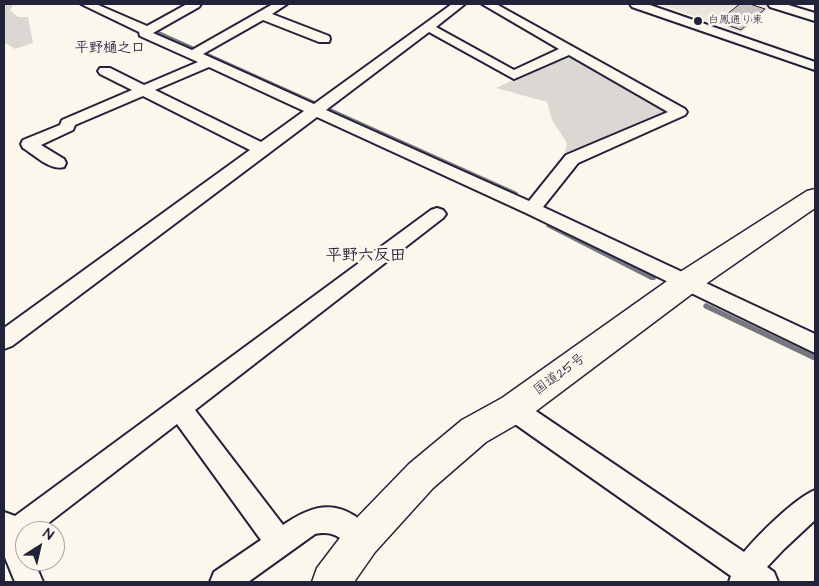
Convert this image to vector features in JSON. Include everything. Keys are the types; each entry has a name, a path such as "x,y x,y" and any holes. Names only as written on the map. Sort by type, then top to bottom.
{"highway":[{"name":"国道25号","path":"331,582 362,539 421,476 474,431 513,409 687,282 815,197"}],"street":[{"path":"87,4 152,28 208,54 815,344"},
{"path":"195,4 144,33 192,55 208,54"},
{"path":"58,163 30,144 68,127 67,123 141,90 208,54 262,15 281,4"},
{"path":"4,340 459,4"},
{"path":"488,4 680,112 572,159 532,209"},
{"path":"636,4 815,66"},
{"path":"774,4 815,17"},
{"path":"262,15 324,39"},
{"path":"428,27 514,75 569,50"},
{"path":"105,71 262,149"},
{"path":"29,582 7,529 180,410 438,214"},
{"path":"513,409 751,578 758,557 815,503"},
{"path":"180,410 280,543"},
{"path":"224,582 320,518 333,519 343,523 362,539"}],"shaded area":[{"path":"4,4 14,4 10,10 18,17 28,17 33,43 15,49 4,42"},
{"path":"659,4 764,4 771,6 741,33"},
{"path":"563,56 573,57 664,109 664,114 565,153 567,143 552,120 547,102 496,88"}],"building":[{"path":"740,4 750,4 765,9 741,30 718,22"}],"waterway":[{"path":"149,28 515,193"},
{"path":"549,226 653,278"},
{"path":"706,306 815,358"}],"place":[{"name":"白鳳通り東","path":"698,21"}],"district":[{"name":"平野樋之口","path":"110,49"},
{"name":"平野六反田","path":"366,257"}]}
